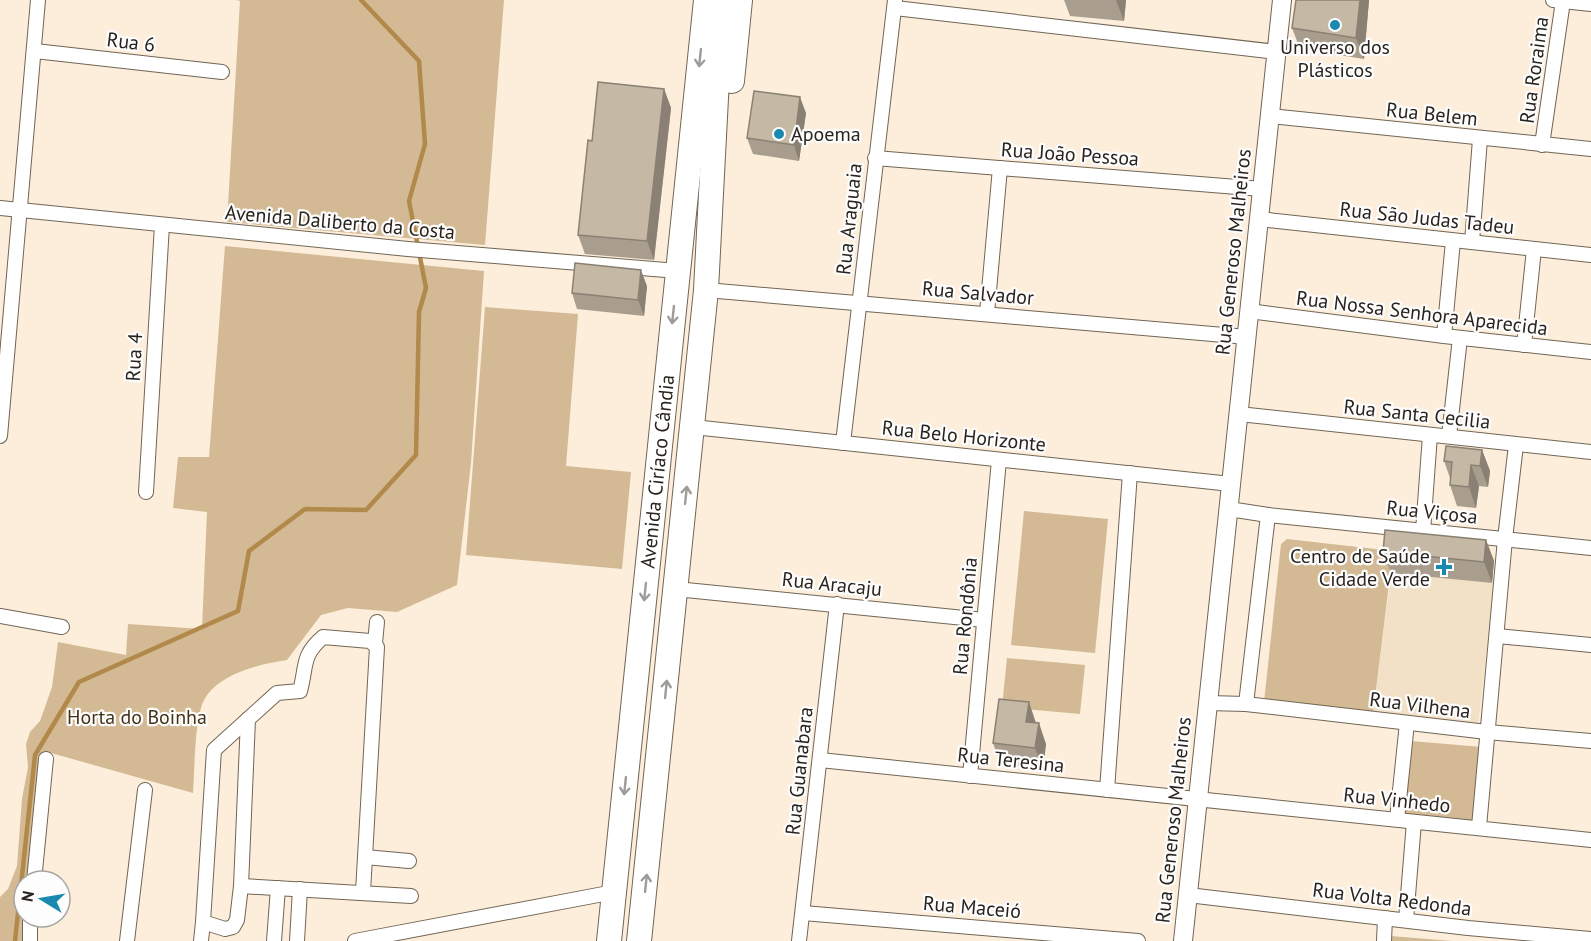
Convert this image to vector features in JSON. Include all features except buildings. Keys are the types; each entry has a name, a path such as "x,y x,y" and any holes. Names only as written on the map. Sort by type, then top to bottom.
{"highway":[{"name":"Avenida Ciríaco Cândia","path":"609,941 706,0"},
{"path":"708,259 721,0"},
{"path":"708,259 725,161 740,0"},
{"name":"Avenida Ciríaco Cândia","path":"639,941 693,428 708,259"}],"street":[{"path":"0,436 38,0"},
{"name":"Rua Generoso Malheiros","path":"1183,941 1282,0"},
{"path":"1558,1 1591,4"},
{"name":"Rua Roraima","path":"1542,145 1558,1"},
{"path":"895,4 1277,52"},
{"name":"Rua Araguaia","path":"843,443 895,4"},
{"name":"Rua 6","path":"35,51 222,72"},
{"name":"Rua Belem","path":"1270,116 1591,149"},
{"path":"1472,242 1480,139"},
{"name":"Rua João Pessoa","path":"875,158 1262,189"},
{"path":"987,313 1000,168"},
{"name":"Avenida Daliberto da Costa","path":"0,208 408,249 678,271"},
{"name":"Rua São Judas Tadeu","path":"1259,219 1591,255"},
{"name":"Rua 4","path":"146,492 162,225"},
{"path":"1444,336 1453,241"},
{"path":"1524,345 1534,249"},
{"name":"Rua Salvador","path":"706,290 1247,337"},
{"name":"Rua Nossa Senhora Aparecida","path":"1249,311 1591,352"},
{"path":"1449,436 1460,338"},
{"name":"Rua Santa Cecilia","path":"1239,414 1449,436 1516,446 1591,452"},
{"name":"Rua Belo Horizonte","path":"693,428 1231,484"},
{"path":"1423,531 1430,435"},
{"path":"1479,827 1504,539 1516,446"},
{"name":"Rua Rondônia","path":"970,776 999,460"},
{"path":"1107,790 1130,473"},
{"path":"1229,509 1268,515 1246,704"},
{"name":"Rua Viçosa","path":"1268,515 1591,548"},
{"name":"Rua Aracaju","path":"676,589 984,620"},
{"name":"Rua Guanabara","path":"799,941 837,604"},
{"path":"0,616 62,627"},
{"path":"363,892 377,622"},
{"path":"1497,636 1591,645"},
{"path":"201,941 214,750 277,693 300,691 303,663 315,644 323,637 375,643"},
{"name":"Rua Generoso Malheiros","path":"1208,703 1246,704"},
{"name":"Rua Vilhena","path":"1246,704 1487,732 1591,741"},
{"path":"203,922 225,929 233,927 239,908 248,719"},
{"path":"1397,819 1407,723"},
{"path":"35,869 46,759"},
{"name":"Rua Teresina","path":"820,760 1198,799"},
{"path":"127,941 145,790"},
{"name":"Rua Vinhedo","path":"1198,799 1591,840"},
{"path":"1406,920 1414,822"},
{"path":"365,857 410,861"},
{"path":"241,886 411,896"},
{"path":"274,941 278,888"},
{"path":"297,941 300,889"},
{"path":"355,941 614,892"},
{"name":"Rua Volta Redonda","path":"1188,895 1406,920 1467,934 1591,939"},
{"name":"Rua Maceió","path":"803,913 1138,941"},
{"path":"1383,941 1385,918"}],"shaded area":[{"path":"1391,573 1495,583 1478,724 1373,714"}],"green space":[{"path":"236,0 504,0 485,245 227,222 240,1"},
{"name":"Horta do Boinha","path":"225,246 484,271 471,463 457,585 397,612 348,608 321,615 287,660 250,668 225,679 214,687 206,697 199,718 193,793 44,751 37,782 29,869 16,869 22,799 28,767 26,744 30,732 40,721 52,687 58,642 126,655 128,624 202,629 207,512 173,508 178,457 209,457"},
{"path":"485,307 578,314 566,466 631,472 622,569 466,555"},
{"path":"1024,511 1108,519 1095,653 1011,645"},
{"path":"1287,539 1393,551 1373,714 1264,702 1281,544"},
{"path":"1007,658 1085,665 1080,714 1002,707"},
{"path":"1411,741 1482,747 1474,825 1404,815"},
{"path":"12,879 12,929 23,929 23,941 0,941 0,897 8,889"},
{"path":"1391,936 1452,941 1391,941"}],"waterway":[{"path":"15,941 35,755 79,682 238,611 249,551 305,509 366,510 416,455 419,312 426,288 409,201 425,144 419,61 361,0"}],"place":[{"name":"Universo dos Plásticos","path":"1335,25"},
{"name":"Apoema","path":"779,134"},
{"name":"Centro de Saúde Cidade Verde","path":"1444,567"}]}
